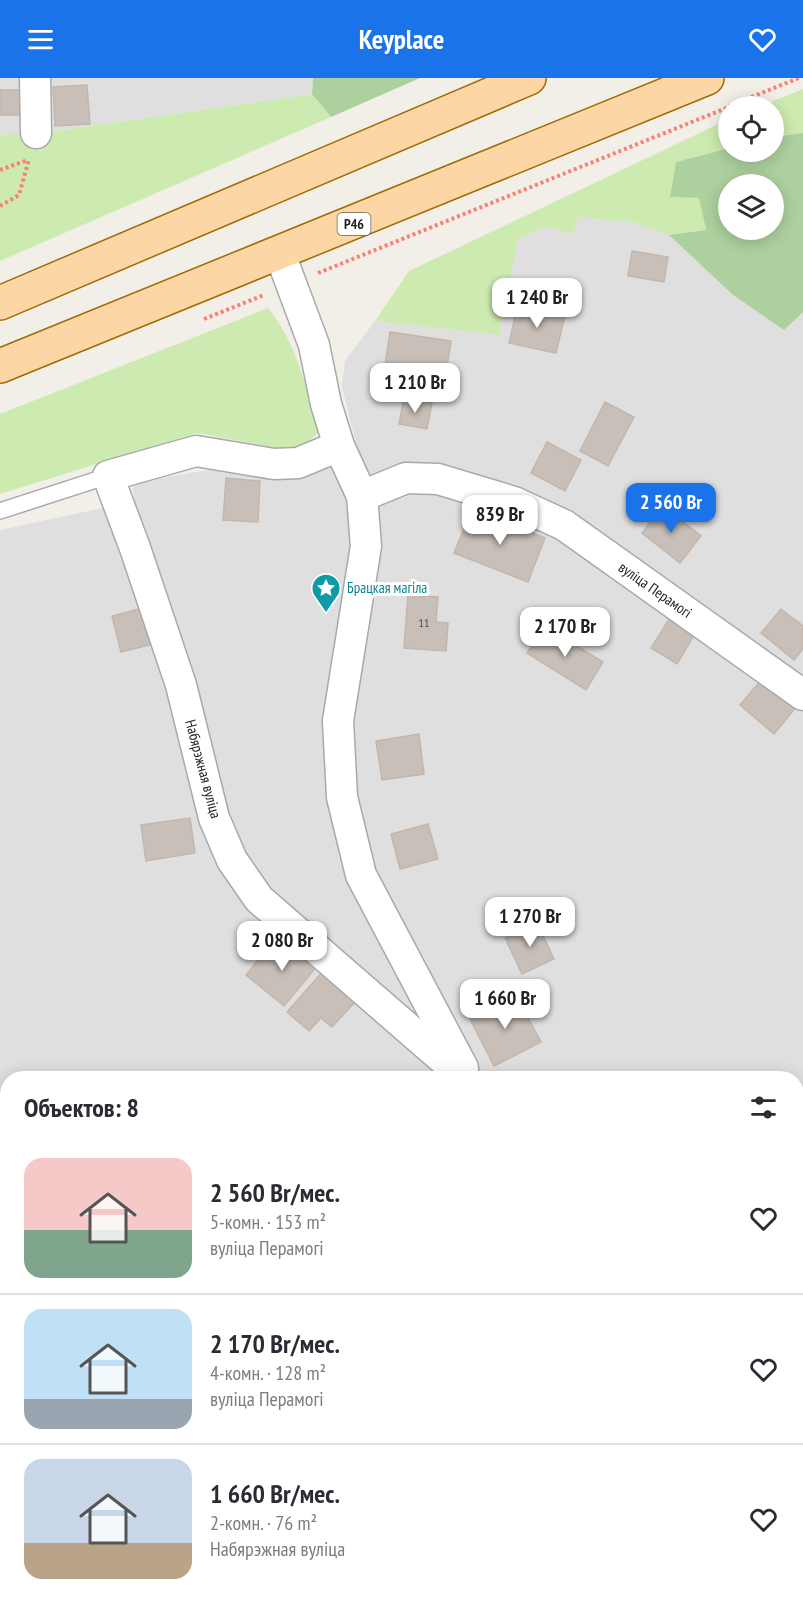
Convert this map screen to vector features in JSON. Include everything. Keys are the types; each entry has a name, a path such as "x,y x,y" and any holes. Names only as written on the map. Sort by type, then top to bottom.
{"main road":[{"path":"0,303 529,78"},
{"name":"Р46","path":"0,366 280,254 707,78"}],"street":[{"path":"32,147 35,78"},
{"path":"280,254 314,345 326,404 339,446 362,496 366,546 338,721 342,797 361,875 463,1071"},
{"path":"108,476 196,451 274,465 298,463 339,446"},
{"name":"Набярэжная вуліца","path":"108,476 181,685 214,818 232,860 259,899 459,1071"},
{"name":"вуліца Перамогі","path":"362,496 406,478 438,479 514,502 564,525 803,695"}],"lane":[{"path":"0,511 108,476"}],"path":[{"path":"754,96 799,78"},
{"path":"195,323 718,110"},
{"path":"0,170 32,147"},
{"path":"0,206 19,195 32,147"}],"shaded area":[{"path":"0,78 313,78 312,94 55,131 0,135"},
{"path":"578,217 632,222 669,235 733,295 784,329 803,312 803,1071 0,1071 0,530 135,501 132,483 209,470 278,478 358,452 342,387 345,361 375,321 499,335 518,239 546,227 574,234"}],"green space":[{"path":"313,78 420,78 331,117 312,94"},
{"path":"803,89 803,133 784,136 784,97"},
{"path":"312,94 331,117 0,261 0,135 55,131"},
{"path":"718,124 718,151 676,162 670,197 699,198 706,230 669,235 632,222 578,217 574,234 546,227 518,239 499,335 375,321 409,271"},
{"path":"803,133 803,312 784,330 733,295 669,235 706,230 699,198 670,197 676,162 718,151 718,162 784,162 784,136"},
{"path":"268,308 294,351 310,400 318,433 306,444 288,450 197,433 0,494 0,414"}],"building":[{"path":"87,85 90,124 55,126 53,87"},
{"path":"0,90 22,90 22,115 0,115"},
{"path":"632,251 668,257 664,282 628,276"},
{"path":"518,304 565,315 556,353 509,343"},
{"path":"390,332 451,341 444,387 383,378"},
{"path":"404,398 432,403 427,429 399,424"},
{"path":"605,402 634,417 608,466 580,451"},
{"path":"547,442 581,460 565,491 531,473"},
{"path":"226,478 260,481 258,522 223,520"},
{"path":"663,506 701,536 680,563 642,533"},
{"path":"472,509 545,538 528,582 454,553"},
{"path":"408,595 438,597 436,622 448,623 446,651 404,648"},
{"path":"147,607 157,643 121,652 112,616"},
{"path":"781,609 803,626 803,649 794,660 761,633"},
{"path":"671,616 696,632 677,664 651,648"},
{"path":"544,626 603,662 586,690 527,653"},
{"path":"763,678 797,706 774,734 740,705"},
{"path":"419,734 424,774 382,780 376,741"},
{"path":"190,818 195,853 146,861 141,825"},
{"path":"428,824 438,859 400,869 391,834"},
{"path":"537,923 554,959 522,974 505,938"},
{"path":"272,943 287,956 295,946 318,965 284,1006 246,975"},
{"path":"324,970 357,1000 332,1027 321,1018 309,1031 287,1012"},
{"path":"514,991 541,1042 494,1066 470,1019 498,1005 497,1000"}],"place":[{"name":"Брацкая магіла","path":"326,614"}]}
